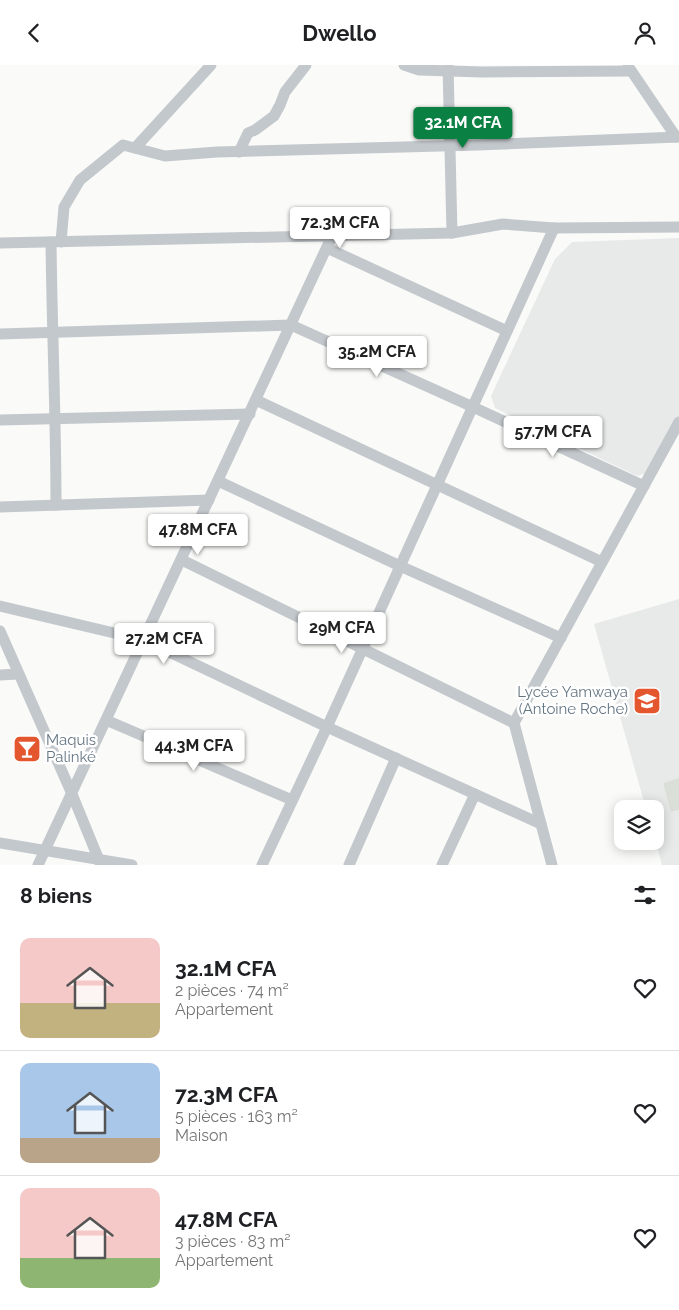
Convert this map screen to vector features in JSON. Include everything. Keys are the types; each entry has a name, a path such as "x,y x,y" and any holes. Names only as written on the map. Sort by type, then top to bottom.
{"street":[{"path":"135,148 211,65"},
{"path":"239,151 248,133 274,116 285,91 306,65"},
{"path":"404,65 419,69 448,68 482,73 503,69 629,68 677,137"},
{"path":"448,68 452,233"},
{"path":"56,505 56,419 52,333 56,242 64,207 80,180 123,145 165,156 239,151 677,137"},
{"path":"0,243 452,233 503,224 554,228 679,227"},
{"path":"262,865 438,485 554,228"},
{"path":"38,865 332,236"},
{"path":"327,248 507,331"},
{"path":"0,334 291,325 644,486"},
{"path":"256,400 602,562"},
{"path":"0,420 250,414"},
{"path":"552,865 514,723 679,422"},
{"path":"218,481 400,566 561,638"},
{"path":"0,507 209,500"},
{"path":"182,560 514,723"},
{"path":"0,606 144,641 541,825"},
{"path":"0,631 100,862"},
{"path":"0,675 18,674"},
{"path":"106,720 292,800"},
{"path":"349,865 396,758"},
{"path":"442,865 475,794"},
{"path":"0,843 100,862 132,865"}],"shaded area":[{"path":"679,238 679,417 648,473 637,476 495,408 491,396 555,259 572,242"},
{"name":"Lycée Yamwaya (Antoine Roche)","path":"679,599 679,778 663,783 672,812 679,810 679,865 662,865 658,850 664,850 664,800 643,800 594,624"},
{"path":"679,778 679,810 671,812 663,783"}],"place":[{"name":"Lycée Yamwaya (Antoine Roche)","path":"647,701"},
{"name":"Maquis Palinké","path":"27,749"}]}
